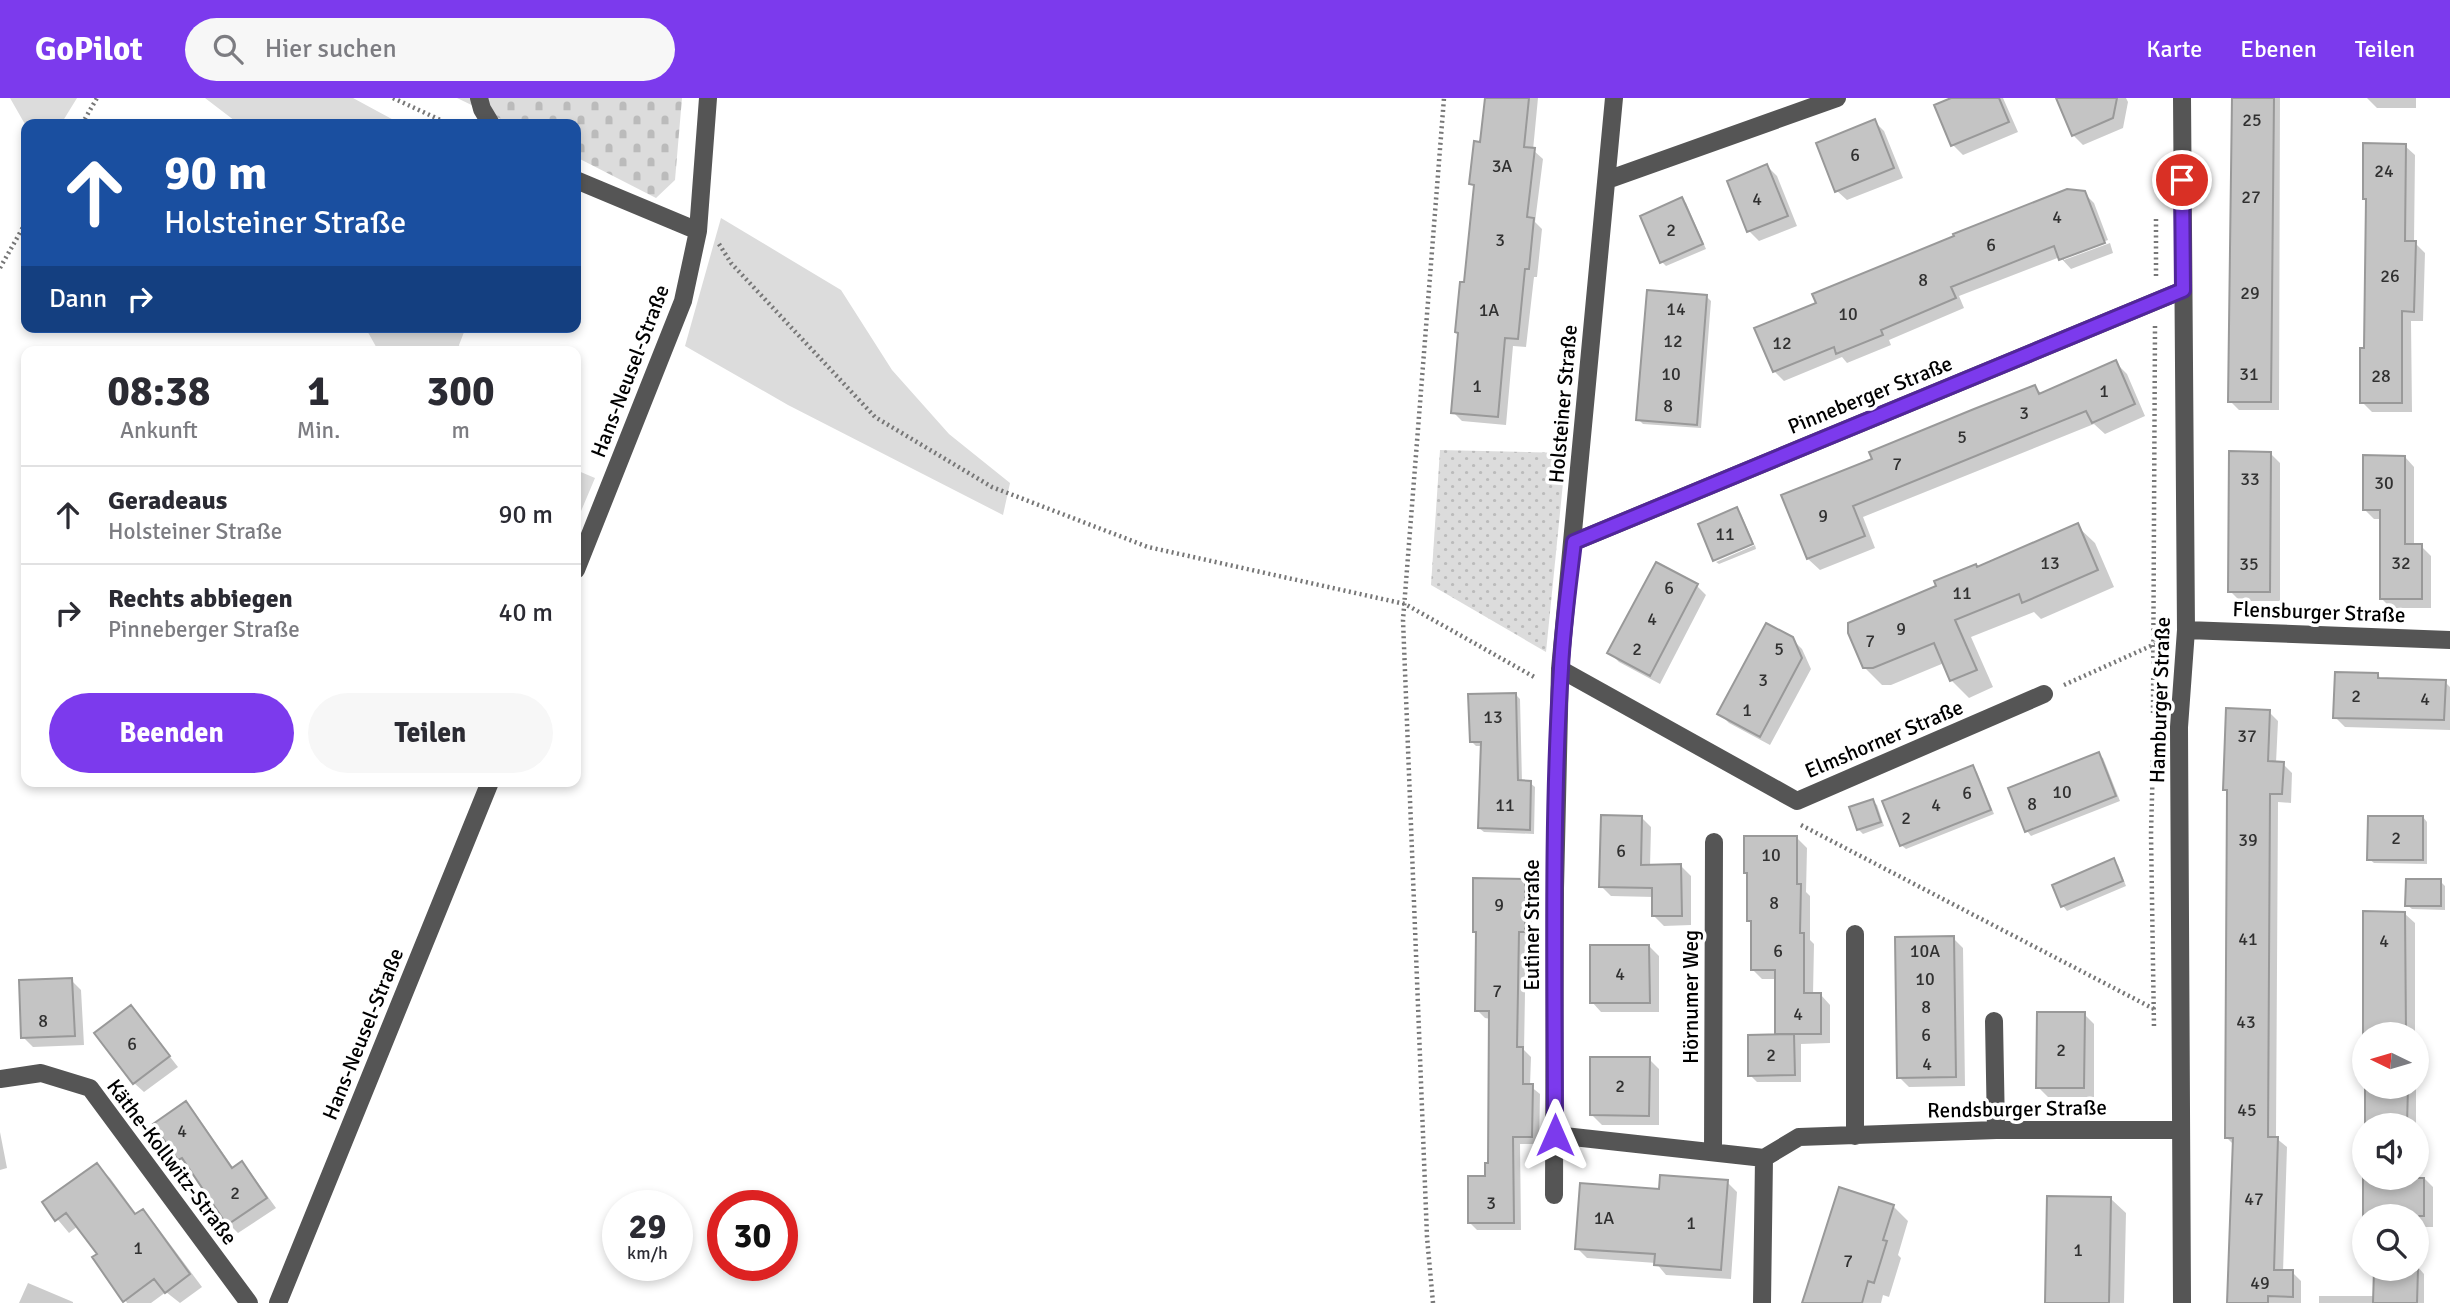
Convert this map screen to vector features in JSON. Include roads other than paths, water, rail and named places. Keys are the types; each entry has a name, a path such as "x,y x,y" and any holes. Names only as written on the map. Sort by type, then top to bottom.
{"street":[{"path":"479,98 488,119"},
{"name":"Hans-Neusel-Straße","path":"581,557 683,301 698,231 708,98"},
{"name":"Holsteiner Straße","path":"1559,715 1560,670 1614,98"},
{"path":"1607,180 1838,98"},
{"name":"Hamburger Straße","path":"2182,98 2186,630 2179,727 2182,1303"},
{"path":"581,182 698,231"},
{"name":"Pinneberger Straße","path":"1574,542 2183,290"},
{"name":"Flensburger Straße","path":"2186,630 2450,640"},
{"name":"Elmshorner Straße","path":"1560,670 1797,801 2045,694"},
{"name":"Eutiner Straße","path":"1555,1195 1555,888 1559,715"},
{"name":"Hans-Neusel-Straße","path":"278,1303 488,787"},
{"name":"Hörnumer Weg","path":"1713,1152 1714,842"},
{"path":"1855,934 1855,1136"},
{"path":"1994,1021 1996,1130"},
{"name":"Käthe-Kollwitz-Straße","path":"0,1079 41,1073 90,1088 249,1303"},
{"name":"Rendsburger Straße","path":"1764,1158 1799,1137 1996,1130 2180,1130"},
{"path":"1555,1135 1764,1158 1762,1303"}]}
